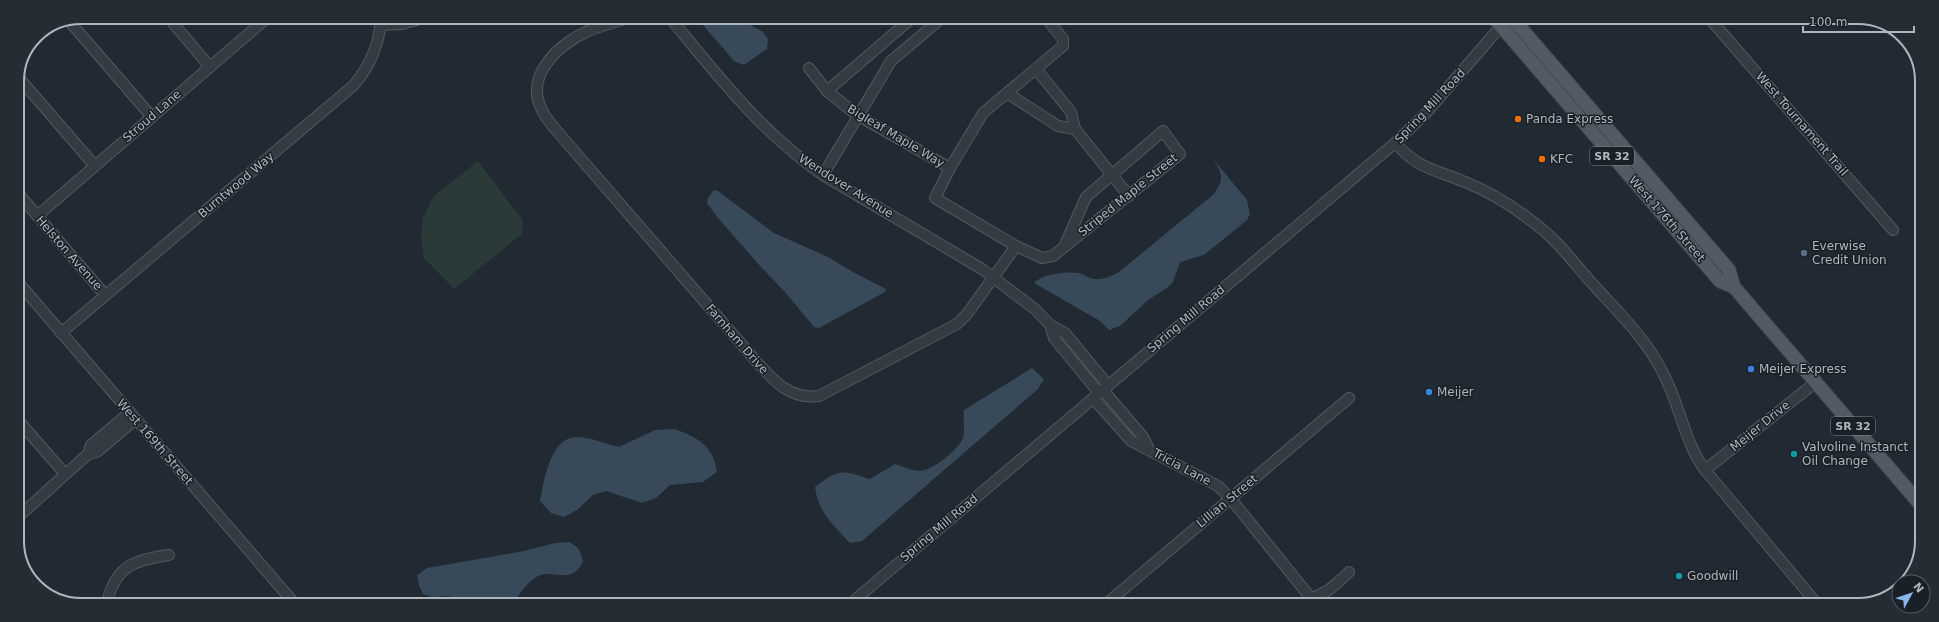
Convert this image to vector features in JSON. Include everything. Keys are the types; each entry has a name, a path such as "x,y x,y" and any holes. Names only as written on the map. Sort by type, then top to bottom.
{"main road":[{"name":"West 176th Street","path":"1504,24 1720,281 1734,286"},
{"name":"West 176th Street","path":"1517,24 1729,270 1734,286 1816,382"},
{"name":"SR 32","path":"1816,382 1915,498"}],"street":[{"path":"174,24 210,67"},
{"name":"Stroud Lane","path":"37,216 260,24"},
{"name":"Burntwood Way","path":"62,332 354,85 368,66 373,56 379,24"},
{"name":"Farnham Drive","path":"609,24 588,31 572,39 557,50 542,71 537,90 541,110 556,130 756,362 775,382 790,392 810,397 828,392 957,324 967,314 994,277"},
{"name":"Wendover Avenue","path":"675,24 741,104 778,140 823,175 994,277 1036,309 1050,325 1054,338 1101,391"},
{"path":"828,91 905,24"},
{"path":"823,175 857,115 891,61 935,24"},
{"path":"994,277 1016,246 935,198 950,168 983,113 1063,46 1063,38 1051,24"},
{"name":"Spring Mill Road","path":"857,598 1395,143 1426,113 1499,24"},
{"name":"West Tournament Trail","path":"1714,24 1893,230"},
{"path":"72,25 152,117"},
{"name":"Bigleaf Maple Way","path":"809,68 828,91 857,115 950,168"},
{"path":"1036,69 1071,112 1075,129 1129,196"},
{"path":"24,85 95,166"},
{"path":"1007,94 1058,126 1075,129"},
{"name":"Striped Maple Street","path":"1016,246 1042,258 1053,256 1180,154 1163,131 1086,197 1064,247"},
{"path":"1395,143 1416,163 1467,182 1513,208 1538,226 1553,240 1634,330 1649,350 1663,372 1672,391 1690,446 1705,470 1812,598"},
{"name":"Helston Avenue","path":"24,200 106,295"},
{"name":"West 169th Street","path":"24,289 290,598"},
{"name":"Meijer Drive","path":"1705,470 1816,382"},
{"name":"Tricia Lane","path":"1101,391 1143,437 1148,449 1218,486 1231,499 1310,597"},
{"name":"Lillian Street","path":"1113,598 1349,398"},
{"path":"24,512 88,454 91,445 133,416"},
{"path":"24,427 65,474"},
{"path":"109,598 114,580 122,571 144,558 169,555"},
{"path":"1310,597 1328,590 1349,572"}],"shaded area":[{"path":"478,161 523,221 522,234 454,289 424,258 421,236 423,218 434,196"}],"water":[{"path":"702,24 748,24 763,32 768,39 767,49 744,65 734,61"},
{"path":"1213,159 1247,200 1250,214 1247,220 1204,255 1180,262 1173,282 1167,288 1148,300 1120,326 1109,330 1100,321 1034,283 1042,277 1048,275 1067,272 1082,274 1093,279 1102,279 1119,272 1214,194 1220,184 1221,176"},
{"path":"714,190 718,191 774,233 828,257 886,289 885,292 819,328 814,327 784,291 718,218 707,203 708,198"},
{"path":"1032,368 1044,379 1038,389 862,541 850,543 838,531 819,504 815,487 830,476 841,472 870,479 895,464 918,471 930,468 947,457 957,448 963,438 964,410"},
{"path":"675,429 697,439 708,449 712,455 717,472 703,482 670,485 656,498 642,503 606,491 593,495 577,510 564,517 551,513 540,501 546,472 554,452 567,439 582,437 619,447 655,430"},
{"path":"569,542 575,546 579,550 583,562 575,572 571,574 543,574 538,576 527,585 517,598 432,597 423,594 419,585 417,575 427,568 524,551 555,543"}],"place":[{"name":"Panda Express","path":"1518,119"},
{"name":"KFC","path":"1542,159"},
{"name":"Everwise Credit Union","path":"1804,253"},
{"name":"Meijer Express","path":"1751,369"},
{"name":"Meijer","path":"1429,392"},
{"name":"Valvoline Instanct Oil Change","path":"1794,454"},
{"name":"Goodwill","path":"1679,576"}]}
